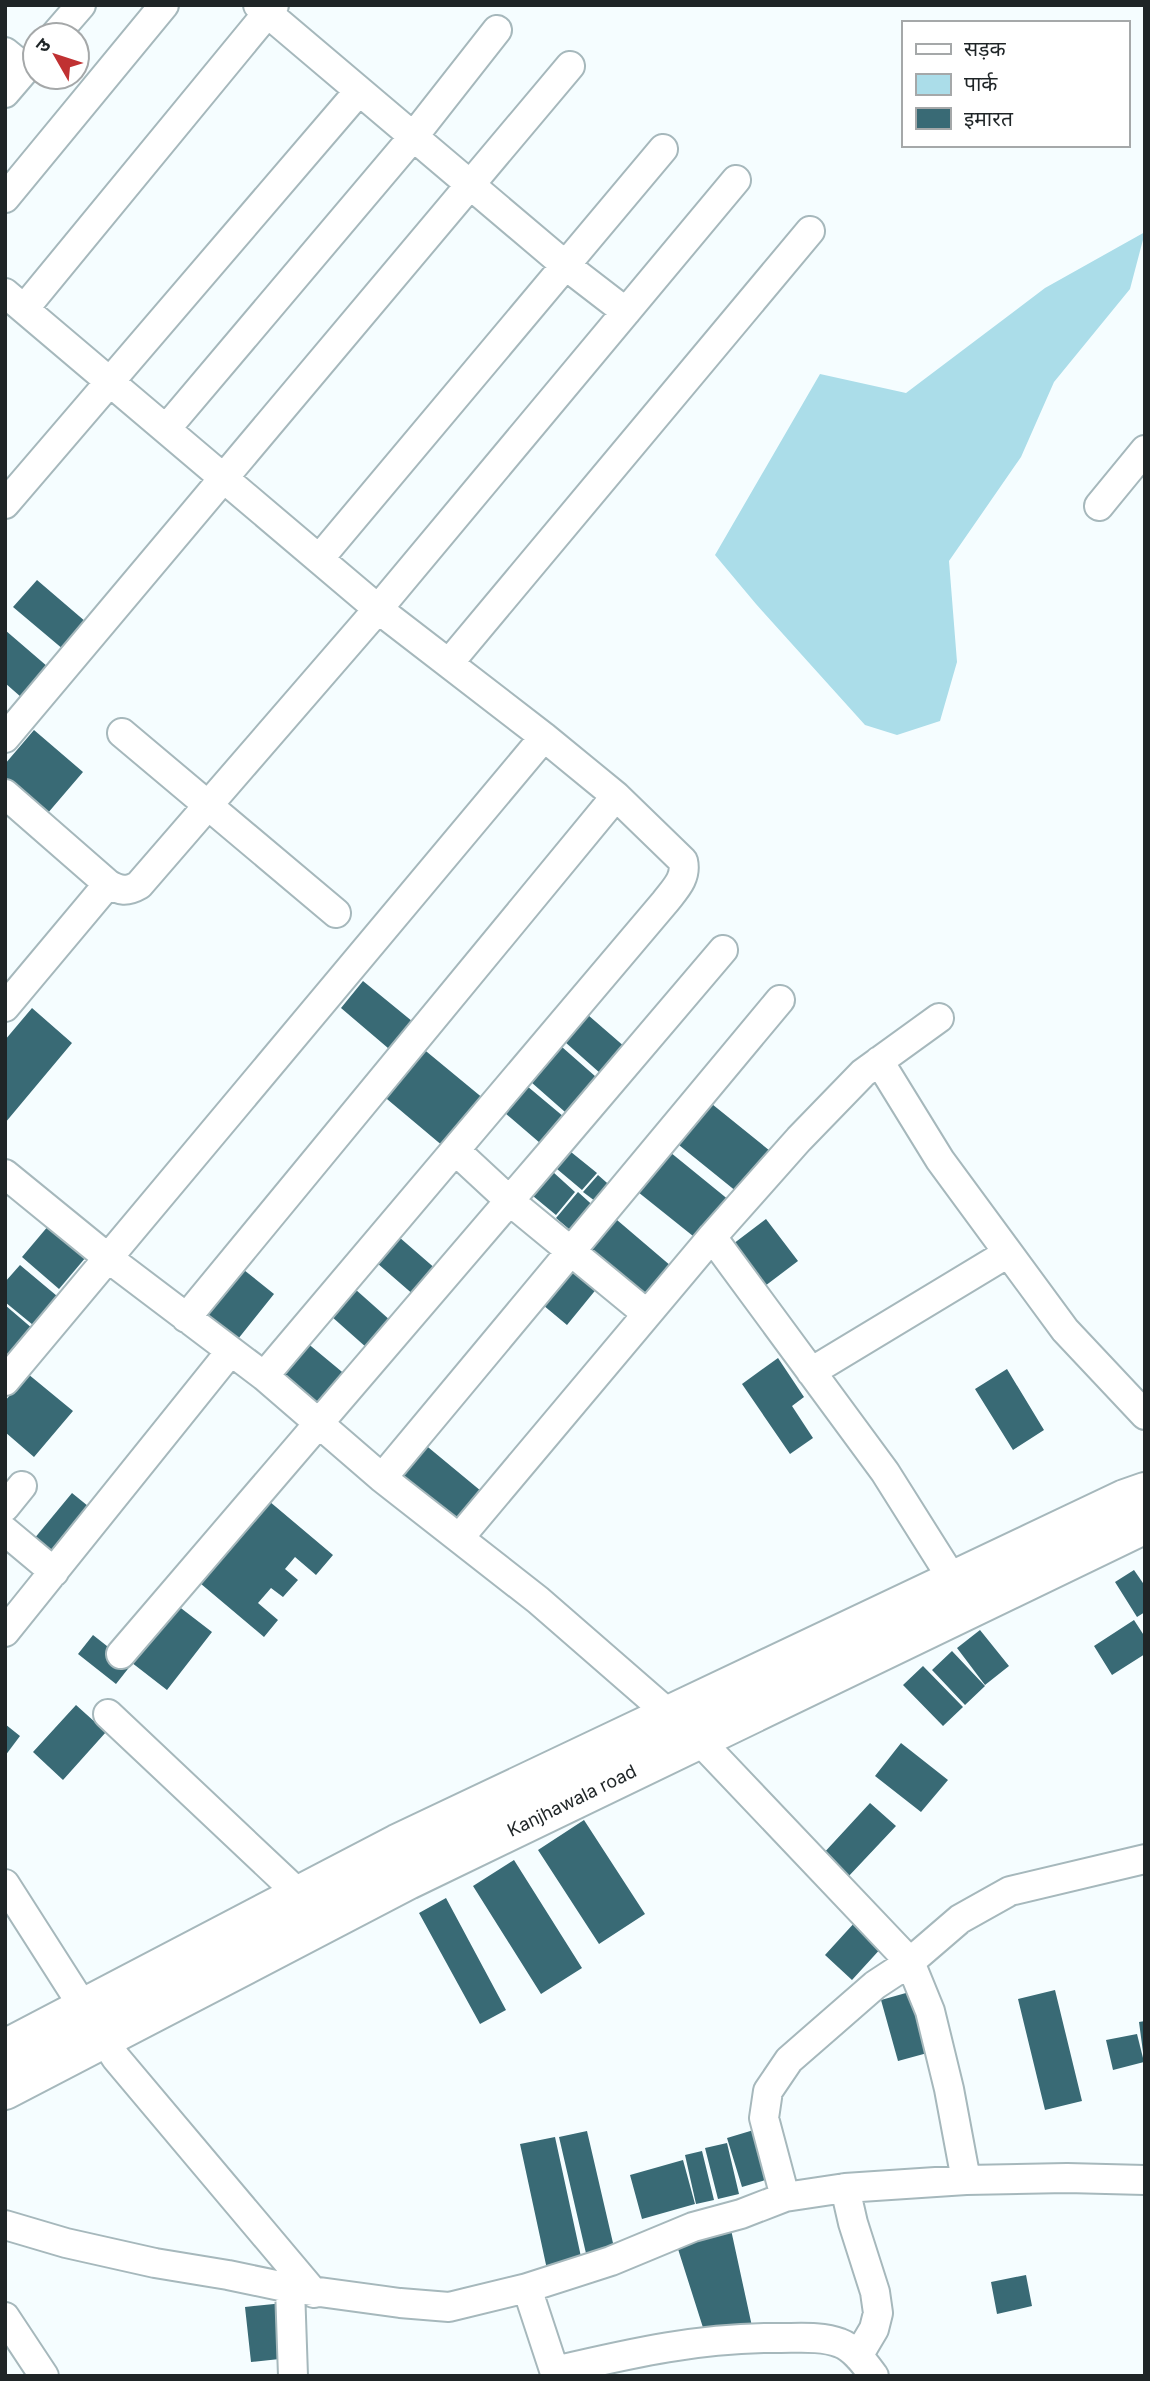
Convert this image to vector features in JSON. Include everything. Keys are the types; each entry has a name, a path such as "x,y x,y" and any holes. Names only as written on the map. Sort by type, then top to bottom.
{"main road":[{"name":"Kanjhawala road","path":"5,2090 94,2024 300,1895 397,1844 953,1580 1145,1492"},
{"name":"Kanjhawala road","path":"5,2049 94,2024 408,1880 1145,1524"}],"street":[{"path":"67,21 81,5"},
{"path":"5,198 164,5"},
{"path":"264,1376 680,882 685,870 683,861 616,796 378,609 11,301 266,8 470,185 626,312"},
{"path":"166,429 414,137 497,30"},
{"path":"5,93 21,62"},
{"path":"5,738 570,66"},
{"path":"5,504 359,90"},
{"path":"319,559 663,149"},
{"path":"5,794 108,884 117,890 129,891 139,885 378,609 736,180"},
{"path":"449,663 810,231"},
{"path":"1098,506 1145,450"},
{"path":"122,733 336,913"},
{"path":"5,1381 544,737"},
{"path":"186,1318 616,796"},
{"path":"5,1007 108,884"},
{"path":"121,1654 317,1422 511,1202 723,950"},
{"path":"382,1478 780,1000"},
{"path":"460,1537 712,1237 844,1091 879,1061 939,1017"},
{"path":"879,1061 940,1160 1065,1330 1145,1415"},
{"path":"456,1151 511,1202 647,1314"},
{"path":"5,1174 108,1258 264,1376 382,1478 538,1600 700,1741 910,1962 930,2011 949,2089 966,2180"},
{"path":"712,1237 885,1472 953,1580"},
{"path":"811,1372 1008,1253"},
{"path":"5,1632 230,1352"},
{"path":"5,1531 54,1572"},
{"path":"108,1714 300,1895"},
{"path":"785,2197 764,2118 768,2091 789,2060 875,1985 910,1962 960,1919 1010,1891 1145,1859"},
{"path":"5,1884 116,2058 302,2291 293,2376"},
{"path":"5,2225 66,2243 155,2263 302,2291 449,2307 527,2288 611,2261 693,2227 741,2214 785,2197 845,2189 966,2180 1145,2180"},
{"path":"845,2189 875,2292 878,2313 866,2366"},
{"path":"527,2288 556,2373 650,2348 744,2338 808,2338 841,2343 866,2366"},
{"path":"5,2317 44,2376"}],"green space":[{"path":"1145,232 1130,289 1054,382 1021,457 949,561 957,662 940,721 897,735 865,725 715,555 820,374 906,393 1045,288"}],"building":[{"path":"37,580 93,628 70,655 13,607"},
{"path":"5,630 55,673 29,704 5,683"},
{"path":"34,730 83,772 47,814 5,779 5,764"},
{"path":"363,981 418,1026 395,1054 341,1008"},
{"path":"32,1008 72,1043 5,1123 5,1040"},
{"path":"588,1015 633,1054 609,1081 565,1042"},
{"path":"421,1047 490,1104 450,1152 381,1094"},
{"path":"562,1047 604,1084 573,1119 531,1082"},
{"path":"527,1086 570,1122 547,1149 505,1113"},
{"path":"707,1100 775,1155 742,1196 674,1141"},
{"path":"665,1148 735,1205 703,1244 633,1188"},
{"path":"571,1152 597,1173 582,1190 557,1169"},
{"path":"553,1172 575,1192 556,1215 533,1196"},
{"path":"598,1175 614,1189 599,1204 583,1192"},
{"path":"578,1192 598,1210 576,1235 556,1218"},
{"path":"610,1214 678,1272 653,1302 585,1243"},
{"path":"766,1219 798,1261 765,1286 733,1244"},
{"path":"49,1225 86,1257 59,1289 22,1257"},
{"path":"399,1237 437,1270 415,1296 377,1263"},
{"path":"568,1262 598,1287 567,1325 537,1300"},
{"path":"20,1265 57,1296 33,1325 5,1302 5,1282"},
{"path":"239,1266 274,1294 234,1344 199,1317"},
{"path":"355,1289 391,1321 367,1348 331,1316"},
{"path":"5,1305 33,1329 5,1362"},
{"path":"306,1342 347,1376 319,1409 278,1375"},
{"path":"778,1358 804,1397 792,1406 813,1438 790,1454 742,1384"},
{"path":"1007,1369 1044,1430 1013,1450 975,1389"},
{"path":"28,1374 73,1411 34,1457 5,1432 5,1401"},
{"path":"417,1438 487,1496 460,1528 390,1470"},
{"path":"72,1493 99,1515 56,1567 29,1545"},
{"path":"263,1496 333,1555 316,1575 295,1557 285,1569 298,1580 283,1597 271,1588 258,1603 278,1620 264,1637 194,1578"},
{"path":"1134,1570 1145,1586 1145,1612 1137,1617 1115,1582"},
{"path":"173,1602 212,1632 167,1690 127,1659"},
{"path":"1134,1620 1145,1637 1145,1654 1112,1675 1094,1646"},
{"path":"980,1630 1009,1666 985,1685 957,1648"},
{"path":"93,1635 131,1665 116,1684 78,1654"},
{"path":"952,1651 985,1686 965,1705 932,1670"},
{"path":"923,1666 963,1707 943,1726 903,1685"},
{"path":"76,1705 106,1732 63,1780 33,1752"},
{"path":"5,1724 20,1736 5,1756"},
{"path":"901,1743 948,1780 921,1812 875,1776"},
{"path":"870,1803 896,1826 847,1878 822,1855"},
{"path":"584,1820 645,1914 599,1944 538,1850"},
{"path":"514,1860 582,1968 541,1994 473,1886"},
{"path":"446,1898 506,2010 480,2024 419,1913"},
{"path":"856,1921 883,1946 852,1980 825,1955"},
{"path":"1055,1990 1082,2101 1045,2110 1018,1999"},
{"path":"913,1991 931,2052 898,2061 881,2000"},
{"path":"1145,2021 1145,2052 1143,2052 1139,2022"},
{"path":"1137,2034 1144,2062 1113,2070 1106,2040"},
{"path":"757,2129 772,2178 742,2187 727,2138"},
{"path":"587,2131 616,2256 588,2262 559,2137"},
{"path":"555,2137 583,2266 548,2274 520,2144"},
{"path":"727,2143 739,2194 718,2199 705,2148"},
{"path":"702,2151 714,2200 696,2204 685,2155"},
{"path":"683,2160 695,2204 642,2219 630,2175"},
{"path":"730,2225 753,2331 706,2337 678,2249"},
{"path":"1026,2275 1032,2306 997,2314 991,2282"},
{"path":"284,2303 289,2358 251,2362 245,2307"}]}
